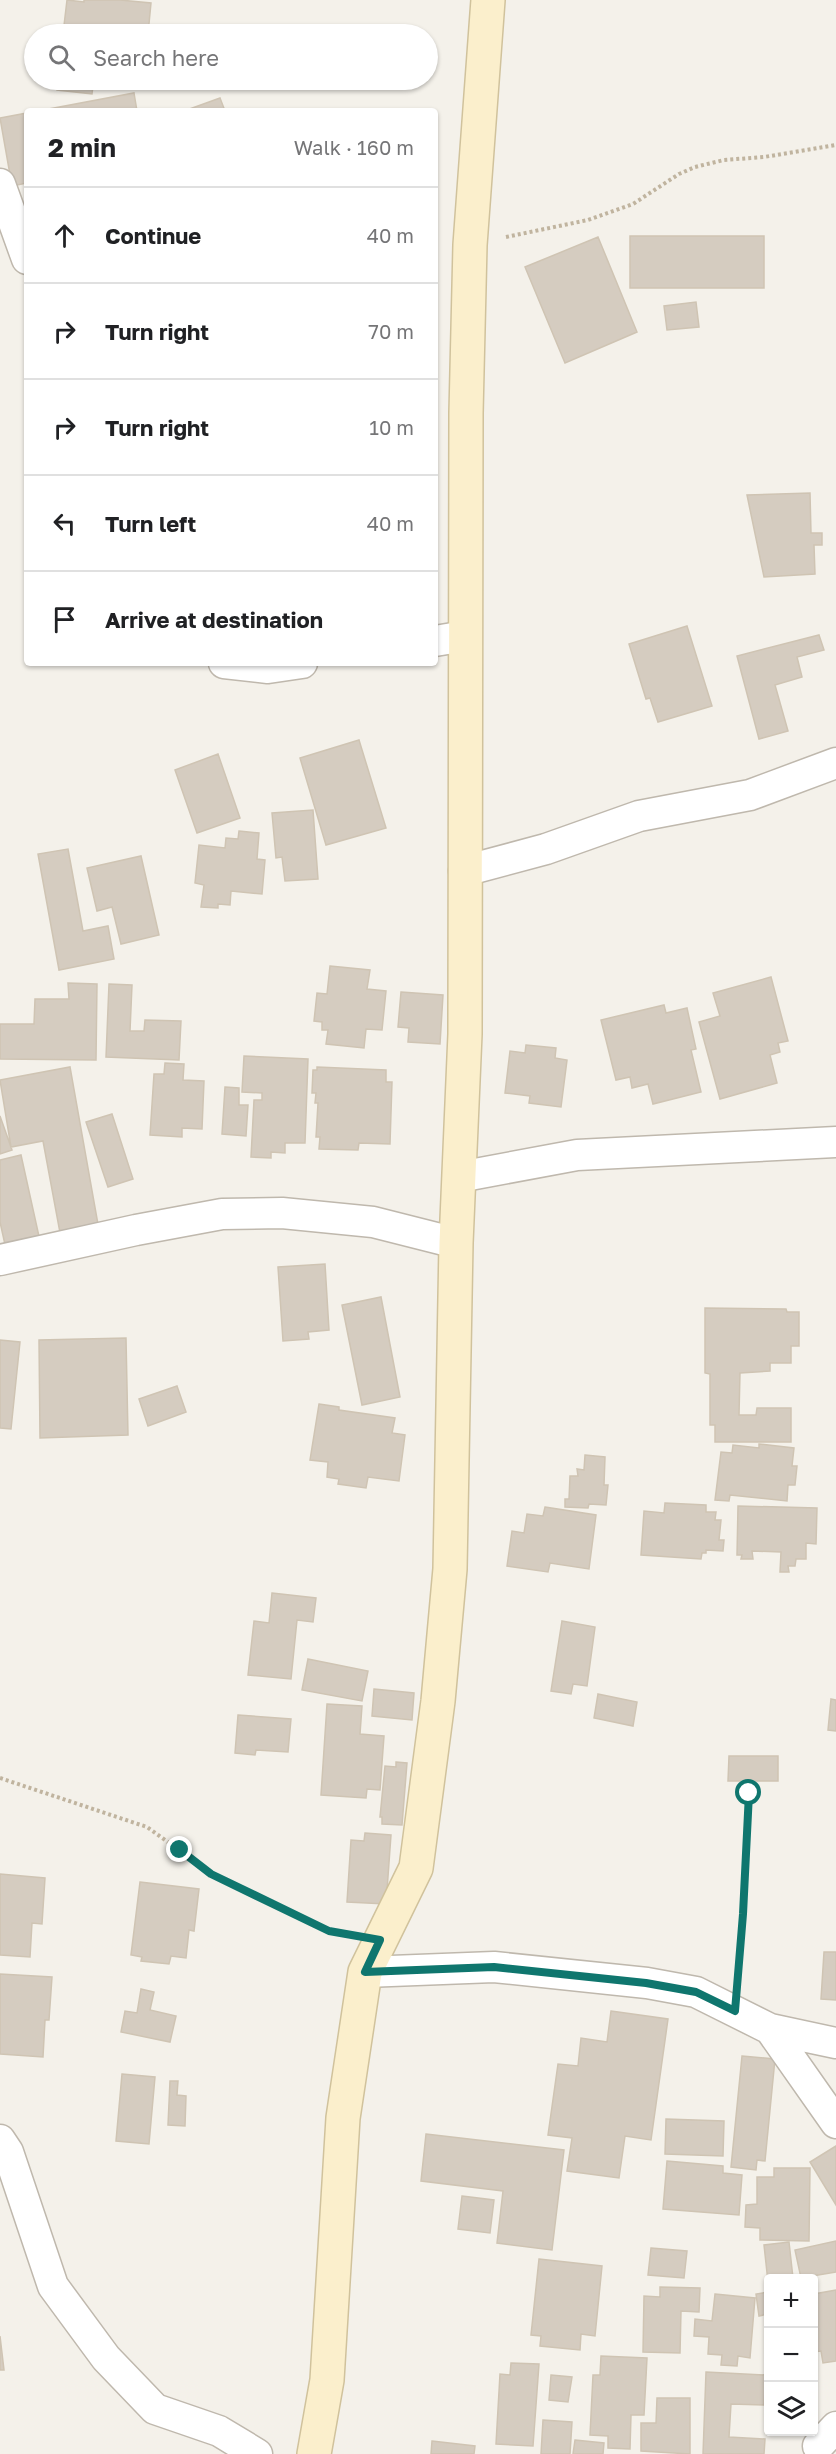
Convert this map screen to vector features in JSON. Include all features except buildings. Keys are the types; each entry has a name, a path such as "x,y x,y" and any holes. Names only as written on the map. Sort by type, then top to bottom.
{"main road":[{"path":"309,2454 327,2380 343,2118 365,1972 416,1868 438,1701 450,1569 456,1243 465,1034 464,871 450,639 465,413 470,245 488,0"}],"street":[{"path":"0,184 24,251"},
{"path":"250,666 267,668 281,666"},
{"path":"464,871 546,849 639,816 750,795 836,763"},
{"path":"459,1177 578,1155 836,1142"},
{"path":"0,1260 222,1214 282,1214 373,1222 456,1243"},
{"path":"365,1972 494,1967 656,1985 696,1992 770,2029 836,2043"},
{"path":"770,2029 836,2123"},
{"path":"0,2140 8,2152 53,2286 106,2358 154,2409 219,2431 257,2454"}],"path":[{"path":"470,245 588,220 615,211 633,204 679,174 695,167 836,145"},
{"path":"0,1778 147,1827 211,1874 329,1931 380,1940"},
{"path":"735,2011 749,1793"}],"route":[{"path":"180,1850 211,1874 329,1931 380,1940 365,1972 494,1967 646,1983 696,1992 735,2011 749,1793"}]}
